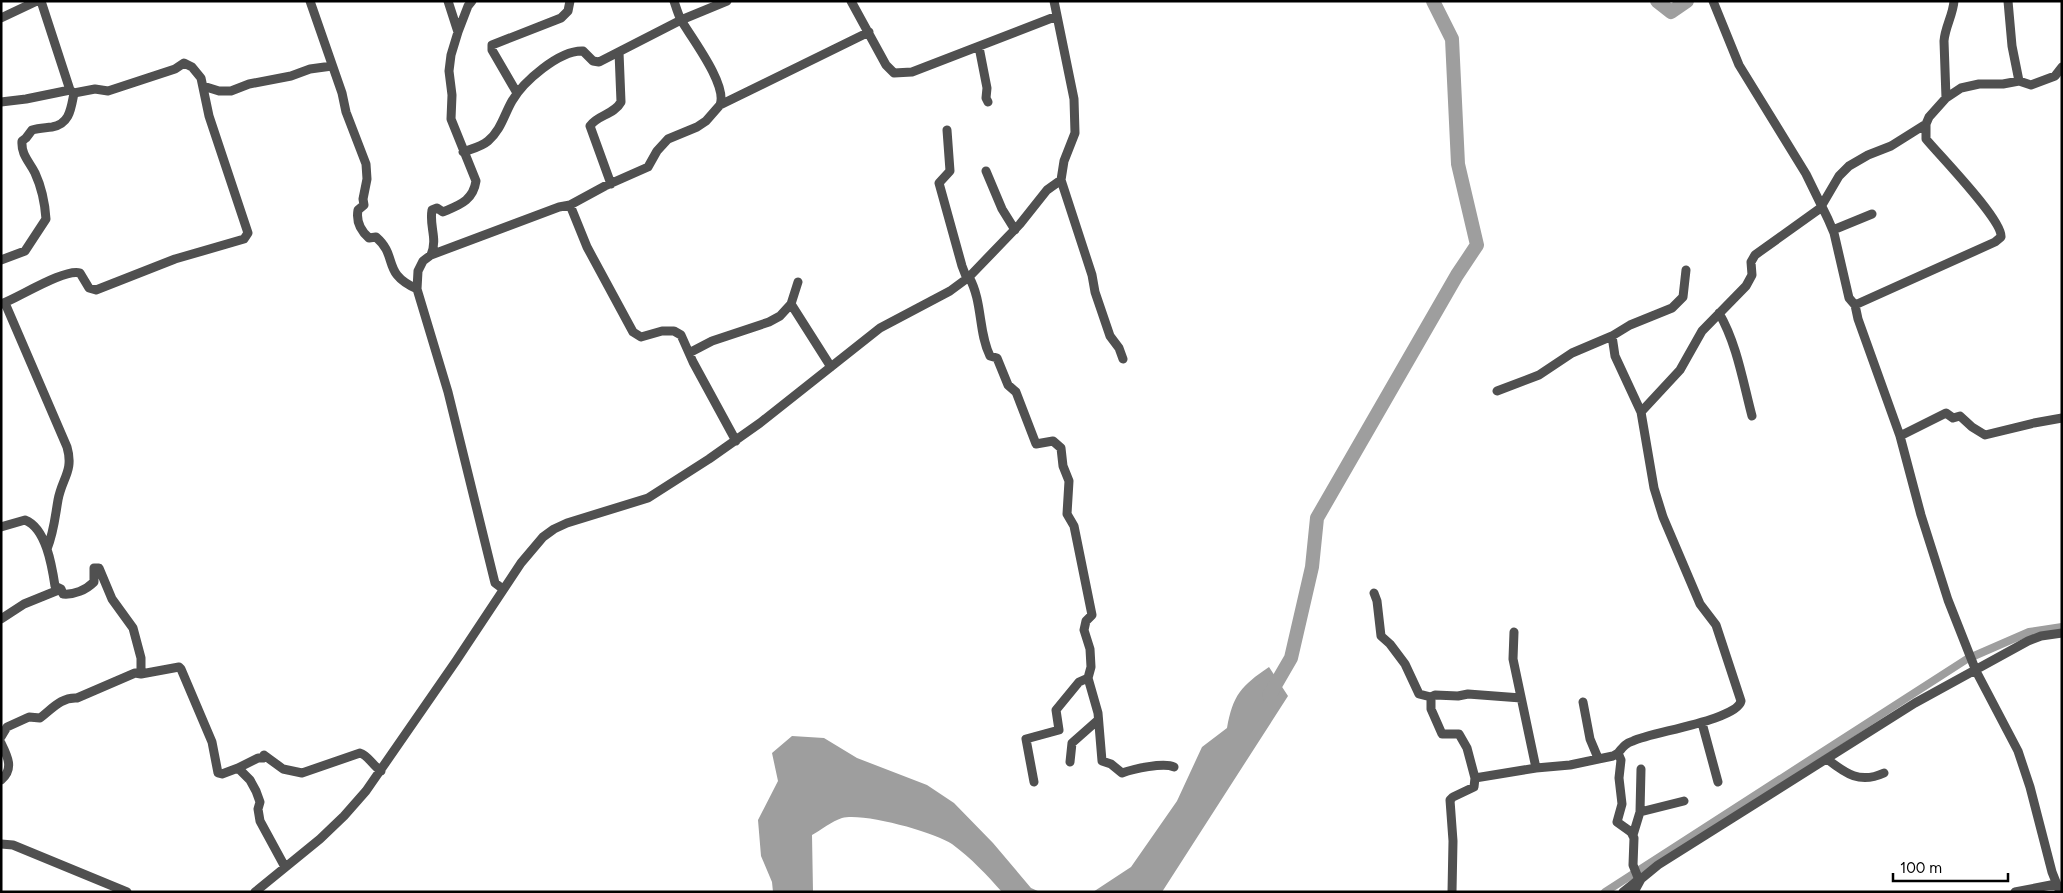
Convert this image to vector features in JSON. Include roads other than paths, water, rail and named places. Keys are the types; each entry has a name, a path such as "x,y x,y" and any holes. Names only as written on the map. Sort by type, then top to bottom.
{"street":[{"path":"1,18 37,1"},
{"path":"1,260 25,251 46,219 40,187 22,151 22,141 32,130 54,127 65,121 69,116 72,92 41,1"},
{"path":"310,1 367,171 367,187 363,199 364,205 358,210 357,222 364,234 369,238 376,237 384,246 395,274 400,280 417,289"},
{"path":"448,1 458,32"},
{"path":"432,255 435,244 432,210 437,208 443,212 464,204 476,185 476,178 463,152 451,119 450,62 458,32 468,6 472,1"},
{"path":"517,94 492,50 492,45 561,18 568,11 570,1"},
{"path":"674,1 682,20 707,60 720,95 720,105"},
{"path":"463,152 482,145 492,137 500,127 517,94 536,74 572,51 583,51 595,62 682,20 727,1"},
{"path":"851,1 886,65 891,71 898,74 912,72 1053,17"},
{"path":"1054,1 1053,17 1074,99 1076,115 1075,133 1064,161 1061,180 1110,336 1119,348 1123,359"},
{"path":"1946,98 1944,34 1952,16 1954,1"},
{"path":"2008,1 2012,46 2020,80"},
{"path":"1715,4 1739,65 1806,174 1833,230 1849,298 1855,305 1858,319 1900,436 1921,515 1948,600 1974,667 2018,751 2058,888 2015,892"},
{"path":"500,587 448,392 417,289 418,271 423,261 432,255 559,207 570,205 648,167 664,143 701,124 720,105 869,32"},
{"path":"978,47 987,88 986,98 988,102"},
{"path":"612,184 590,126 594,120 611,113 621,102 619,52"},
{"path":"1,102 95,89 108,91 176,69 184,63 192,67 201,78 204,86 209,116 224,166 248,229 247,236 240,241 175,258 96,290 89,288 80,273 74,272 46,282 3,304 67,448 70,459 68,473 58,498 54,530 47,548"},
{"path":"204,86 219,91 230,91 249,84 291,76 310,69 332,66"},
{"path":"1855,305 1995,242 2001,237 2000,228 1974,194 1926,139 1926,124 1929,117 1946,98 1968,85 2003,84 2020,80 2031,85 2055,76 2062,67"},
{"path":"1641,412 1674,378 1698,337 1750,280 1751,262 1755,255 1822,206 1843,171 1849,166 1868,155 1892,146 1926,124"},
{"path":"947,130 950,171 939,183 966,276 974,286 986,347 990,356 997,358 1008,385 1016,392 1036,444 1053,441 1061,448 1063,466 1069,481 1067,514 1074,526 1092,615 1086,621 1084,630 1090,649 1091,667 1088,678 1101,737 1102,760 1111,764 1122,773 1169,765 1174,767"},
{"path":"986,171 1013,227"},
{"path":"255,892 283,863 320,839 344,816 378,769 500,587 532,548 554,528 648,498 674,483 829,364 886,324 943,295 966,276 1047,190 1061,180"},
{"path":"570,205 587,247 633,332 641,337 662,331 674,331 681,335 689,354 734,437"},
{"path":"1833,230 1872,214"},
{"path":"1497,391 1539,375 1572,353 1675,306 1685,291 1686,270"},
{"path":"689,354 720,337 775,320 791,304 798,282"},
{"path":"791,304 829,364"},
{"path":"1719,313 1735,348 1752,416"},
{"path":"1474,778 1536,768 1570,765 1613,756 1625,745 1640,738 1702,723 1737,708 1741,701 1716,625 1700,604 1662,517 1654,488 1641,412 1616,356 1612,336"},
{"path":"1900,436 1946,413 1953,418 1960,416 1972,427 1986,435 2062,418"},
{"path":"1,527 20,521 28,522 37,530 47,548 55,586 61,589 63,594 89,587 94,582 94,568 99,568 112,599 133,628 142,658 141,674"},
{"path":"1,619 24,604 61,589"},
{"path":"1374,593 1377,601 1381,636 1390,644 1405,664 1419,694 1431,697 1435,695 1458,696 1468,694 1521,698"},
{"path":"1514,632 1513,659 1536,768"},
{"path":"1623,892 1638,876 1974,667 2028,641 2041,636 2062,633"},
{"path":"1,737 7,727 29,717 40,718 68,698 78,698 135,673 141,674 178,667 181,669 212,742 218,773 222,774 258,758 264,758 264,756 284,769 302,773 360,753 365,755 378,769"},
{"path":"1034,782 1026,739 1059,730 1056,710 1080,682 1088,678"},
{"path":"1431,697 1431,709 1442,734 1460,734 1465,744 1474,778 1474,787 1453,797 1450,802 1453,841 1452,892"},
{"path":"1583,702 1590,740 1598,758"},
{"path":"1070,762 1072,743 1098,720"},
{"path":"1702,723 1718,782"},
{"path":"1,744 10,768 9,772 1,780"},
{"path":"1618,752 1621,760 1619,778 1622,804 1617,822 1633,835 1635,841 1638,876 1634,892"},
{"path":"1827,759 1850,775 1871,779 1884,773"},
{"path":"238,768 250,780 256,791 260,802 258,809 260,821 283,863"},
{"path":"1633,835 1640,812 1641,769"},
{"path":"1640,812 1684,801"},
{"path":"1,844 13,845 127,892"}],"waterway":[{"path":"1269,696 1291,658 1312,567 1317,518 1457,275 1477,245 1458,164 1452,39 1433,1"},
{"path":"1657,1 1671,12 1687,1"},
{"path":"1605,892 1967,659 2029,632 2062,627"}]}
